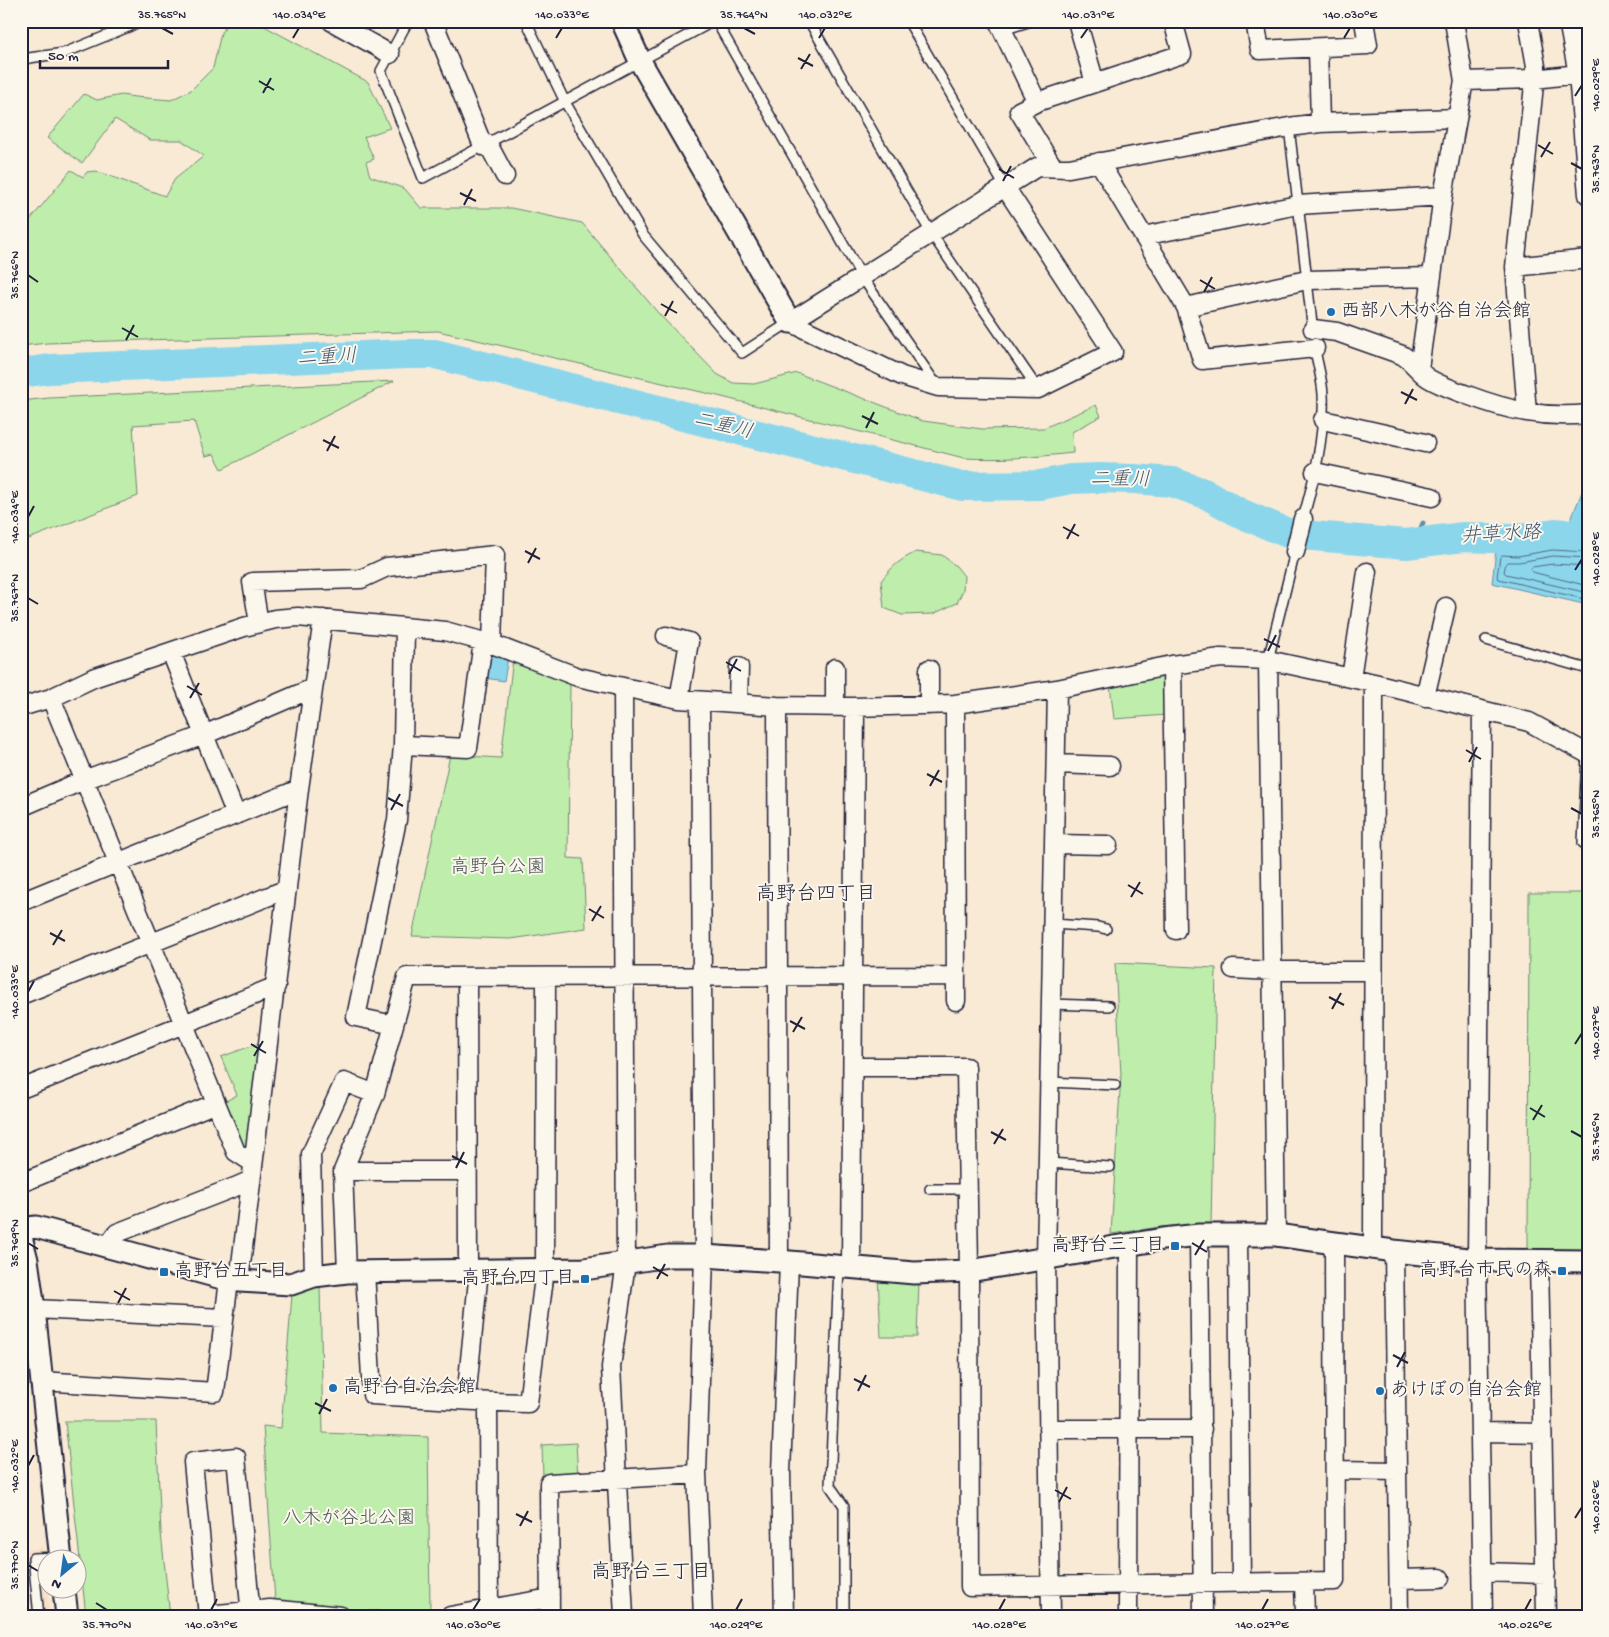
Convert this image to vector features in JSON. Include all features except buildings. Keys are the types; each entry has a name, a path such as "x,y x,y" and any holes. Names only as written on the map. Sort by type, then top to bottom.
{"street":[{"path":"331,21 390,54"},
{"path":"433,21 486,145 505,176"},
{"path":"622,21 640,61 790,322 902,376 938,387 1038,389 1113,352 1005,187"},
{"path":"1078,21 1095,83"},
{"path":"1053,167 1019,111 1037,102 1182,54 1173,21"},
{"path":"1255,21 1260,50 1368,45 1364,21"},
{"path":"1420,370 1443,196 1464,80 1454,21"},
{"path":"1527,412 1515,267 1536,66 1528,21"},
{"path":"1568,21 1580,39 1588,195"},
{"path":"1001,25 1037,102"},
{"path":"1318,48 1320,123"},
{"path":"1464,80 1534,78 1583,74"},
{"path":"790,322 1037,167 1069,168 1289,126 1320,123 1456,118"},
{"path":"1099,162 1186,307 1202,360 1315,348"},
{"path":"1143,236 1298,205 1443,196"},
{"path":"1515,267 1588,259"},
{"path":"1186,307 1307,280 1432,277"},
{"path":"1313,329 1337,332 1402,355 1410,360 1428,378 1455,391 1481,400 1527,412 1566,416 1588,414"},
{"path":"1323,420 1425,442"},
{"path":"1315,472 1432,497"},
{"path":"1295,552 1303,519"},
{"path":"259,623 252,582 361,579 387,567 495,555 488,643 468,748 403,745"},
{"path":"1351,678 1367,572"},
{"path":"1425,696 1446,607"},
{"path":"21,707 51,698 93,678 171,652 259,623 290,618 322,619 445,631 488,643 578,676 623,687 680,699 777,706 955,704 1057,689 1172,665 1221,658 1268,660 1351,678 1528,722 1587,754"},
{"path":"42,1381 215,1392 224,1318 234,1280 252,1171 322,619"},
{"path":"394,1025 356,1017 397,820 403,745 405,628"},
{"path":"666,636 689,642 680,699"},
{"path":"171,652 236,816"},
{"path":"1268,660 1276,1235"},
{"path":"1172,665 1176,930"},
{"path":"738,703 740,667"},
{"path":"834,706 835,668"},
{"path":"929,705 930,669"},
{"path":"1372,1248 1374,684"},
{"path":"623,687 626,1263 611,1367 624,1616"},
{"path":"21,807 84,780 204,735 313,688"},
{"path":"1051,1616 1046,1260 1057,689"},
{"path":"51,698 236,1152 252,1171"},
{"path":"700,701 704,1256 697,1474 703,1616"},
{"path":"955,704 956,1001"},
{"path":"777,706 778,976 784,1261 781,1473 784,1616"},
{"path":"845,1267 854,1067 855,706"},
{"path":"1482,710 1477,1260 1483,1616"},
{"path":"1056,764 1110,766"},
{"path":"21,902 299,789"},
{"path":"1054,844 1108,845"},
{"path":"21,995 287,889"},
{"path":"1233,969 1373,971"},
{"path":"546,977 545,1270 528,1403 488,1403 372,1395 343,1171 375,1094 407,977 956,976"},
{"path":"466,1400 474,1270 467,1171 467,977"},
{"path":"21,1089 276,986"},
{"path":"854,1067 966,1067 970,1587 1335,1581 1334,1243"},
{"path":"314,1276 311,1154 344,1082 375,1094"},
{"path":"21,1183 216,1103"},
{"path":"107,1247 117,1233 235,1187 252,1171"},
{"path":"343,1171 467,1171"},
{"path":"21,1229 36,1227 234,1280 291,1284 314,1276 356,1271 584,1269 668,1256 704,1256 784,1261 914,1273 969,1271 1046,1260 1129,1244 1200,1235 1276,1235 1477,1260 1588,1260"},
{"path":"1200,1235 1203,1616"},
{"path":"1238,1235 1241,1583"},
{"path":"21,1237 27,1260 34,1309 59,1550"},
{"path":"1128,1616 1129,1244"},
{"path":"1394,1251 1399,1616"},
{"path":"1539,1260 1546,1616"},
{"path":"34,1309 224,1318"},
{"path":"488,1403 489,1612"},
{"path":"1048,1429 1202,1429"},
{"path":"1480,1432 1542,1433"},
{"path":"251,1613 236,1457 193,1462 208,1616 251,1613 270,1609 341,1616"},
{"path":"1335,1470 1397,1471"},
{"path":"550,1616 549,1483 697,1474"},
{"path":"1482,1572 1546,1574"},
{"path":"1399,1579 1440,1578"},
{"path":"1304,1582 1305,1616"},
{"path":"450,1616 489,1612 550,1598"},
{"path":"65,1600 67,1616"}],"lane":[{"path":"21,61 64,53 143,21"},
{"path":"408,21 381,71 423,178 715,21 862,277 938,387"},
{"path":"526,21 565,102 643,235 742,353 790,322"},
{"path":"809,21 931,233 1038,389"},
{"path":"908,21 1005,187"},
{"path":"1001,25 1031,21"},
{"path":"1289,126 1315,348 1323,393 1323,420 1315,472 1303,519"},
{"path":"1268,660 1295,552"},
{"path":"1486,640 1588,669"},
{"path":"1583,843 1587,754"},
{"path":"1053,924 1106,929"},
{"path":"1051,1004 1109,1006"},
{"path":"1050,1082 1115,1085"},
{"path":"1048,1163 1110,1167"},
{"path":"930,1189 968,1189"},
{"path":"844,1616 844,1506 830,1486 845,1267"},
{"path":"38,1558 33,1558 39,1616"}],"shaded area":[{"path":"43,1548 43,1550 38,1550 38,1600 48,1600 50,1616 27,1616 21,1550"}],"green space":[{"path":"229,21 255,21 368,82 390,128 364,137 374,159 366,162 370,176 405,189 421,208 511,208 582,223 659,314 717,374 733,383 754,384 797,373 923,421 982,429 1044,428 1096,405 1101,416 1072,432 1073,453 1018,458 964,458 710,394 438,331 47,343 21,346 21,231 71,170 83,177 87,172 96,171 165,196 175,179 204,156 181,140 150,140 115,119 82,163 47,138 84,94 97,100 121,95 171,100 191,90 213,68 221,33"},
{"path":"394,381 222,469 214,454 205,456 194,421 133,425 138,496 21,542 21,401"},
{"path":"916,552 942,555 956,566 964,576 963,590 957,603 933,614 902,615 884,608 881,581 897,564"},
{"name":"高野台公園","path":"513,658 564,677 570,685 568,858 583,859 586,928 511,939 412,936 450,755 501,758"},
{"path":"1158,674 1165,679 1166,715 1114,719 1110,685"},
{"path":"1529,893 1588,893 1588,1253 1528,1252"},
{"path":"1115,963 1216,968 1211,1226 1161,1227 1111,1234 1121,1075"},
{"path":"262,1042 249,1145 242,1146 224,1102 237,1095 221,1057"},
{"path":"878,1277 919,1282 917,1337 881,1337"},
{"name":"八木が谷北公園","path":"320,1285 323,1433 428,1437 430,1611 357,1611 275,1601 263,1426 281,1428 292,1295"},
{"path":"65,1421 156,1421 161,1533 170,1616 86,1616 84,1600 88,1600 88,1550 79,1550"},
{"path":"576,1443 578,1476 543,1478 542,1445"}],"water":[{"path":"1582,492 1588,495 1588,525 1569,524"},
{"path":"1552,545 1588,547 1588,605 1492,583 1496,550 1517,551"},
{"path":"495,652 508,658 504,681 485,678 486,658"}],"waterway":[{"name":"二重川","path":"21,373 50,369 435,354 962,486 1040,485 1071,479 1100,478 1172,482 1206,494 1240,513 1290,534 1406,544 1464,537 1515,539 1555,533 1588,537"},
{"path":"1415,543 1423,523"}],"place":[{"name":"西部八木が谷自治会館","path":"1331,312"},
{"name":"高野台三丁目","path":"1175,1246"},
{"name":"高野台市民の森","path":"1562,1271"},
{"name":"高野台五丁目","path":"164,1272"},
{"name":"高野台四丁目","path":"585,1279"},
{"name":"高野台自治会館","path":"333,1388"},
{"name":"あけぼの自治会館","path":"1380,1391"}],"district":[{"name":"高野台四丁目","path":"816,895"},
{"name":"高野台三丁目","path":"651,1573"}],"water label":[{"name":"井草水路","path":"1501,536"}]}
